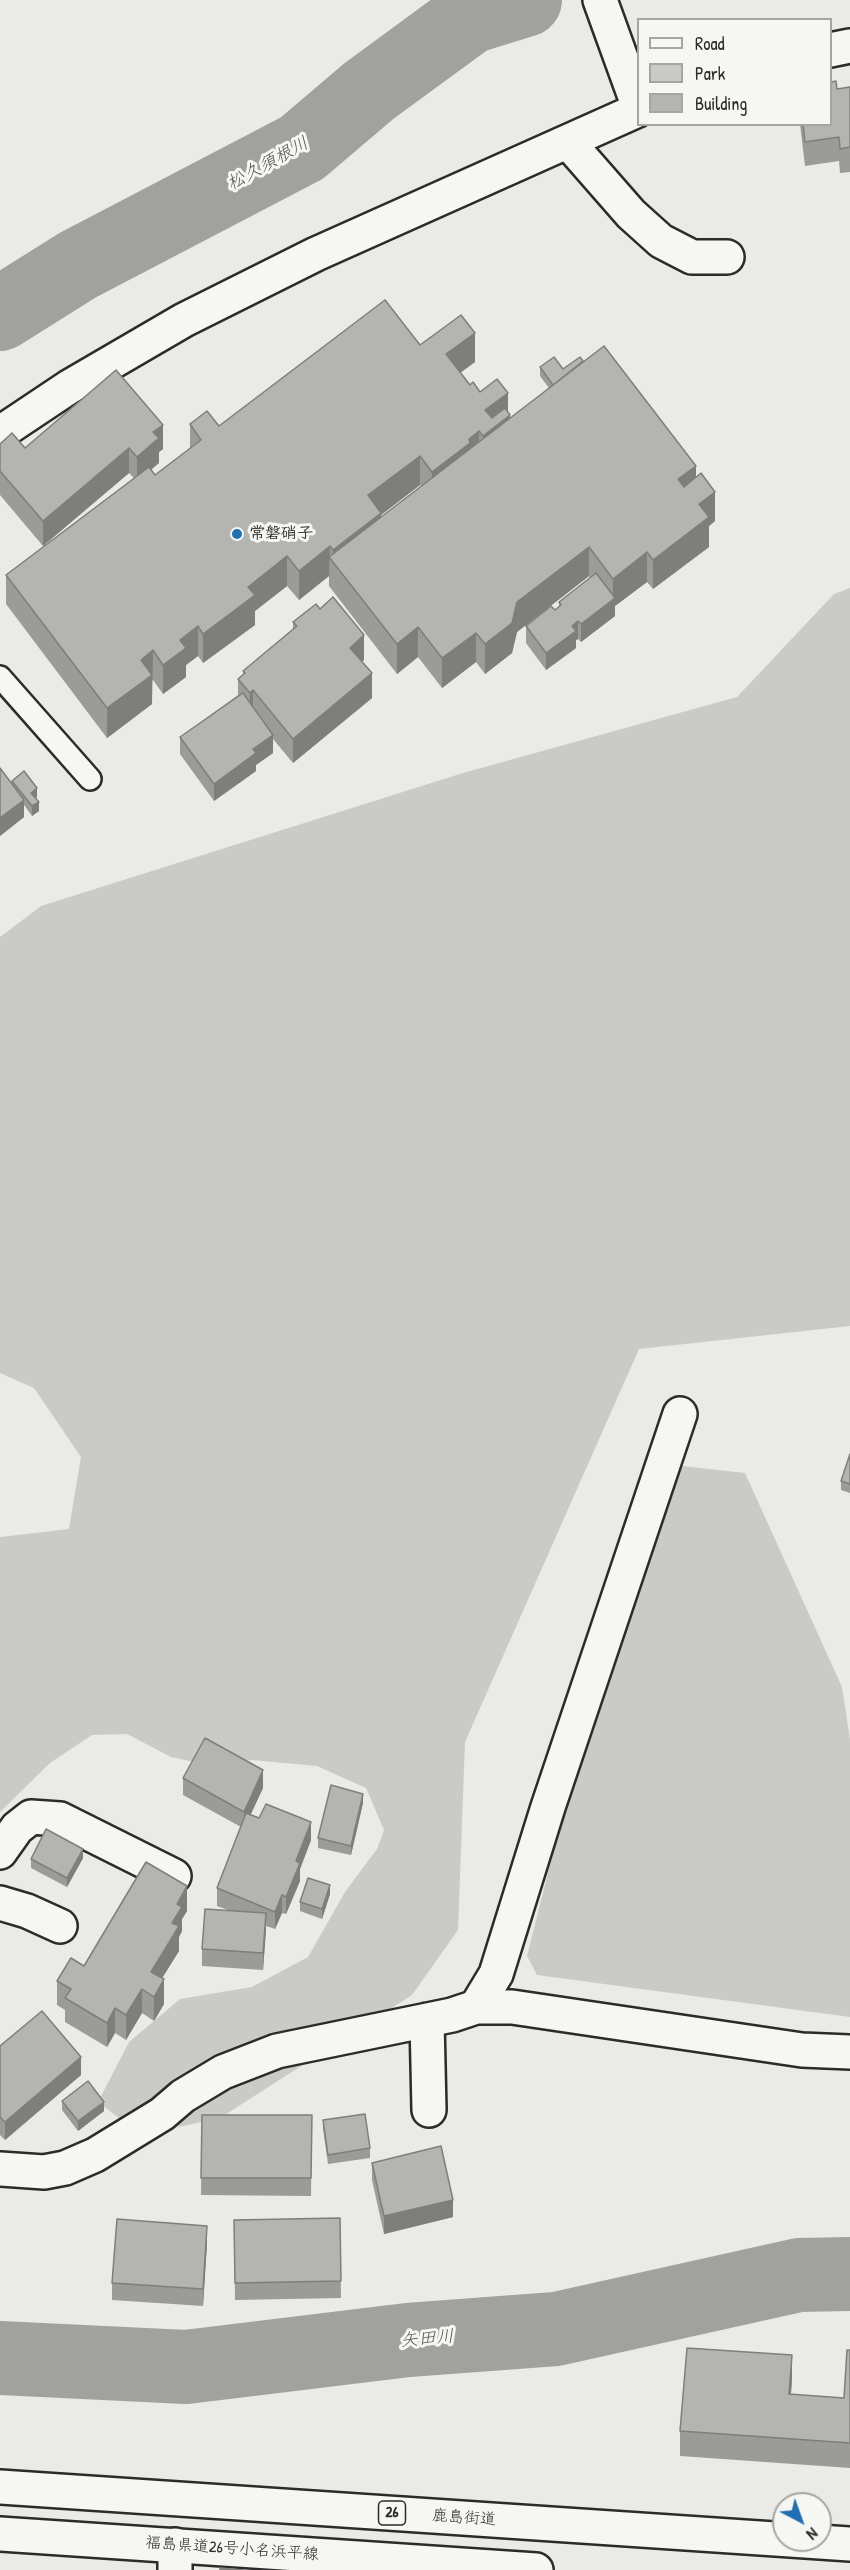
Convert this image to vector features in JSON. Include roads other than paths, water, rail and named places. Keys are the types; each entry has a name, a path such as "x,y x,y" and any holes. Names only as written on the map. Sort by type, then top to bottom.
{"street":[{"path":"600,0 637,100"},
{"path":"832,50 850,46"},
{"path":"0,433 69,387 184,320 316,254 637,111"},
{"path":"568,142 631,214 661,241 692,257 727,257"},
{"path":"476,2007 496,1974 548,1807 680,1414"},
{"path":"0,1852 17,1828 31,1817 60,1819 174,1876"},
{"path":"0,1903 27,1911 60,1926"},
{"path":"0,2169 44,2172 65,2168 95,2155 153,2120 183,2096 223,2072 277,2051 427,2020 476,2007 512,2007 802,2050 850,2052"},
{"path":"427,2020 429,2110"},
{"name":"鹿島街道","path":"0,2487 850,2544"},
{"name":"福島県道26号小名浜平線","path":"0,2534 175,2557 536,2570"}],"lane":[{"path":"0,677 90,779"}],"waterway":[{"name":"松久須根川","path":"0,314 78,265 302,148 369,91 470,17 525,0"},
{"name":"矢田川","path":"0,2358 186,2367 408,2340 556,2329 799,2275 850,2274"}],"place":[{"name":"常磐硝子","path":"237,534"}]}
